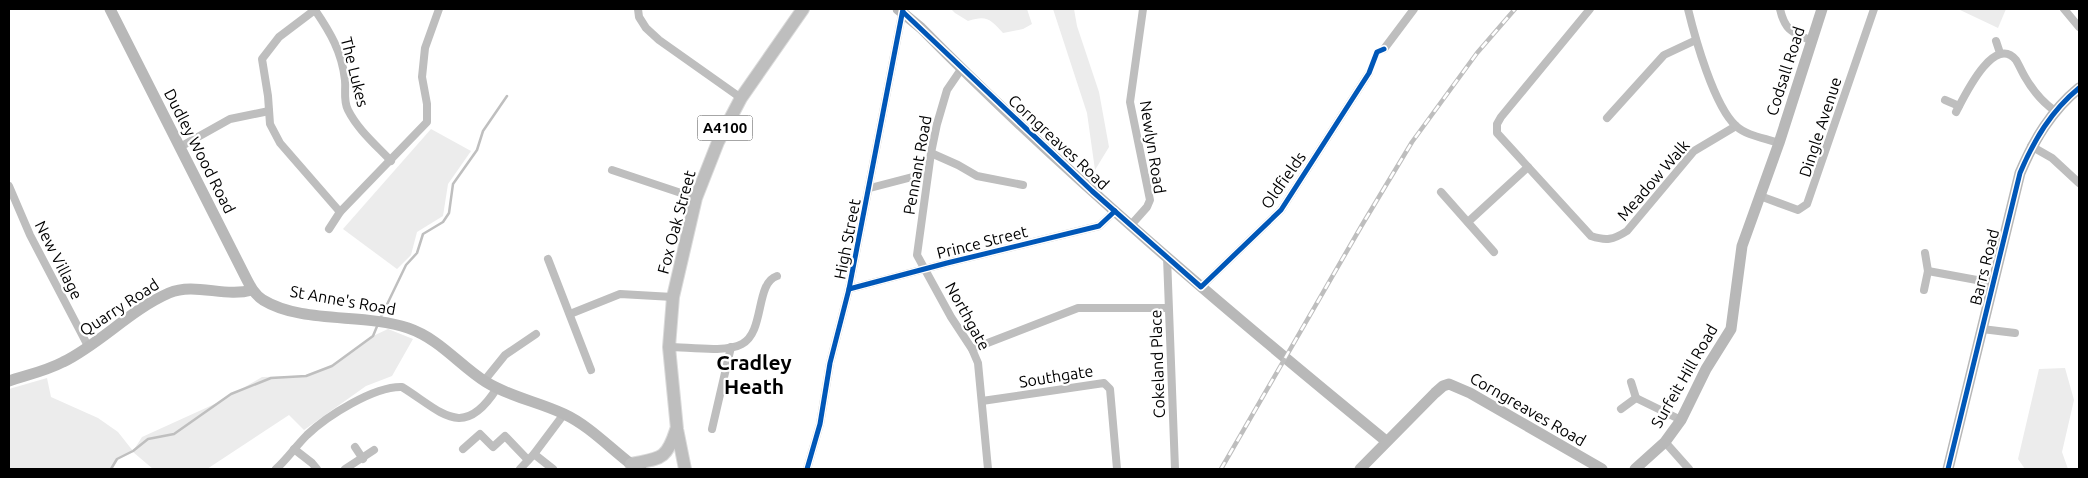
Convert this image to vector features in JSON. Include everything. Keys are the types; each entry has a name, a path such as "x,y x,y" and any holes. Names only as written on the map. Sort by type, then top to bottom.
{"main road":[{"name":"Fox Oak Street","path":"685,469 676,429 669,347 673,297 696,198 718,142 741,98 803,9"},
{"path":"636,466 664,455 670,448 676,429"}],"street":[{"name":"Dudley Wood Road","path":"110,9 252,290 268,302"},
{"path":"315,9 278,37 262,59 270,124 280,143 340,212"},
{"name":"The Lukes","path":"315,9 337,44 345,80 344,99 348,110 364,134 390,161"},
{"path":"329,229 340,212 427,122 427,104 422,77 425,48 438,9"},
{"path":"638,9 646,28 659,40 741,98"},
{"name":"Newlyn Road","path":"1131,224 1147,207 1150,200 1130,102 1143,9"},
{"path":"1384,49 1414,9"},
{"name":"Meadow Walk","path":"1590,9 1496,124 1497,133 1590,236 1606,240 1615,238 1627,231 1694,151 1736,126"},
{"path":"1688,9 1696,40 1725,112 1736,126 1748,133 1779,143"},
{"path":"1780,9 1785,27 1812,41"},
{"name":"Codsall Road","path":"1779,143 1822,9"},
{"name":"Dingle Avenue","path":"1760,196 1798,210 1807,204 1874,9"},
{"path":"2064,9 2079,27"},
{"name":"Corngreaves Road","path":"902,10 1092,191 1201,287 1386,441 1439,390 1449,384 1470,393 1602,469"},
{"name":"High Street","path":"807,469 820,424 830,363 849,289 870,188 878,130 902,10"},
{"path":"1607,118 1664,55 1696,40"},
{"path":"1996,41 2000,53"},
{"path":"1945,100 1958,109 1980,70 1995,55 2000,53 2010,55 2016,60 2038,96 2055,111"},
{"name":"Pennant Road","path":"926,268 917,255 931,153 947,90 962,68"},
{"name":"Oldfields","path":"1201,287 1281,210 1369,73"},
{"name":"Barrs Road","path":"1948,469 2020,173 2031,146 2043,126 2055,111 2079,88"},
{"path":"180,147 230,119 269,111"},
{"name":"Surfeit Hill Road","path":"1635,469 1665,442 1681,420 1706,369 1731,329 1740,257 1779,143"},
{"path":"2031,146 2052,158 2079,183"},
{"path":"931,153 977,176 1023,185"},
{"path":"1468,222 1528,167"},
{"path":"612,170 696,198"},
{"path":"870,188 920,175"},
{"name":"New Village","path":"9,186 30,235 88,346"},
{"path":"1440,192 1494,252"},
{"name":"Prince Street","path":"849,289 1098,226 1115,211"},
{"path":"1924,290 1928,271 1925,253"},
{"name":"Cokeland Place","path":"1167,257 1175,469"},
{"path":"548,259 590,370"},
{"name":"Northgate","path":"926,268 978,363 988,469"},
{"path":"1928,271 1993,282"},
{"path":"669,347 731,347 742,344 753,335 768,282 777,276"},
{"name":"Quarry Road","path":"9,381 41,372 64,362 150,304 173,292 186,289 239,293 252,290"},
{"path":"570,314 620,294 673,297"},
{"name":"St Anne's Road","path":"268,302 296,312 366,319 409,329 438,344 484,381 497,388 564,414 636,466"},
{"path":"972,349 1078,308 1168,308"},
{"path":"1982,329 2016,333"},
{"path":"484,381 505,356 536,334"},
{"path":"712,429 731,347"},
{"path":"1631,382 1636,398 1681,420"},
{"name":"Southgate","path":"982,401 1104,383 1110,389 1117,469"},
{"path":"276,469 294,448 328,418 380,390 402,387 436,410 460,418 474,414 486,406 497,388"},
{"path":"1620,408 1636,398"},
{"path":"520,469 534,454 564,414"},
{"path":"463,450 480,434 493,446 512,430"},
{"path":"505,436 528,460"},
{"path":"1360,469 1386,441"},
{"path":"1665,442 1689,469"},
{"path":"355,447 363,459"},
{"path":"294,448 317,469"},
{"path":"345,469 374,450"},
{"path":"534,454 552,469"}],"shaded area":[{"path":"951,9 1027,9 1032,24 1023,29 1003,33 991,21 980,18 968,21"},
{"path":"1053,9 1074,9 1077,26 1099,92 1109,147 1095,170 1087,113"},
{"path":"1958,9 2006,9 1998,28"},
{"path":"431,129 471,151 448,184 443,216 417,232 411,255 397,269 343,229"},
{"path":"388,329 413,339 392,376 366,386 304,430 289,415 207,469 153,469 133,452 117,459 111,469 9,469 9,389 47,378 51,397 98,418 118,432 133,451 142,437 219,402 262,377 306,376 332,366 373,336"},
{"path":"2065,368 2074,400 2062,452 2068,469 2025,469 2018,459 2039,369"}],"waterway":[{"path":"380,319 406,265 417,253 423,234 443,222 449,213 453,184 477,150 483,131 507,96"},
{"path":"111,469 117,459 133,451 148,439 174,434 231,394 271,378 306,376 332,366 373,336 378,324"}],"railway":[{"path":"1221,469 1412,142 1477,53 1515,9"}],"cycle path":[{"path":"807,469 820,424 830,363 849,289 903,9"},
{"path":"903,12 1092,191 1201,287 1281,210 1369,73 1377,52 1384,49"},
{"path":"1948,469 2020,173 2044,127 2060,106 2079,88"},
{"path":"849,289 1099,226 1115,211"}],"district":[{"name":"Cradley Heath","path":"754,375"}]}
